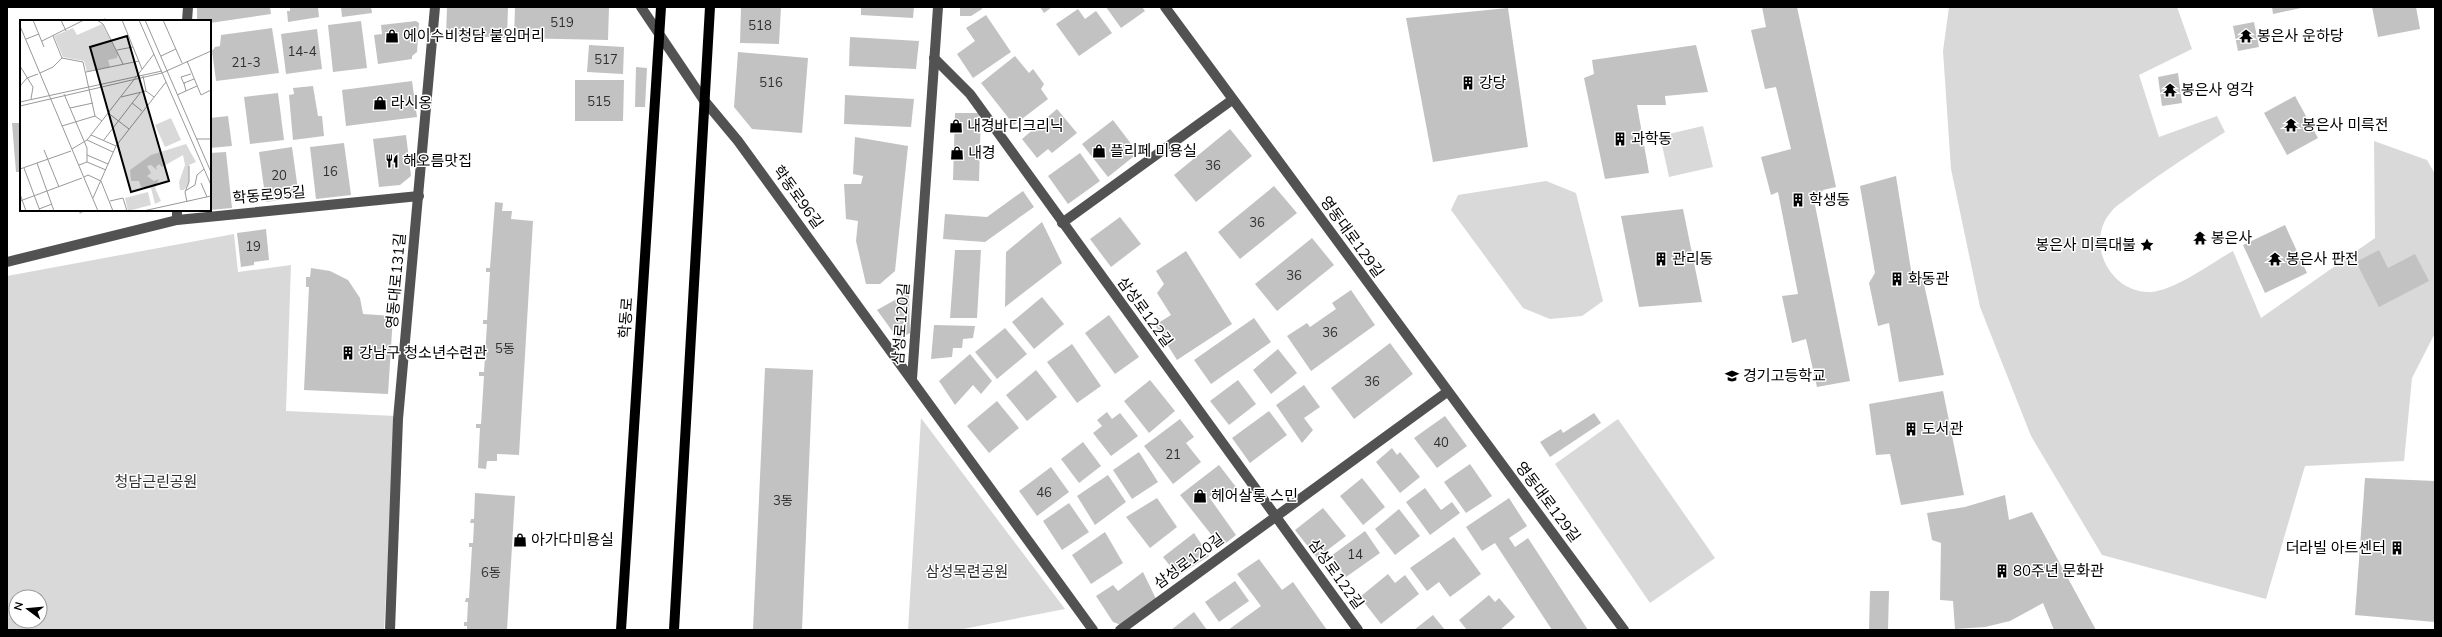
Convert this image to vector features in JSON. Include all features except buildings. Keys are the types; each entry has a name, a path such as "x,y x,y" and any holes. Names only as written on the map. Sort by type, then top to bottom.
{"main road":[{"name":"학동로","path":"621,630 661,7"},
{"path":"674,630 703,99 710,7"}],"street":[{"path":"187,20 188,7"},
{"name":"영동대로131길","path":"390,630 398,419 435,7"},
{"name":"학동로96길","path":"641,7 703,99 738,141 912,379"},
{"path":"934,58 938,7"},
{"name":"영동대로129길","path":"1165,7 1447,392 1624,630"},
{"name":"삼성로122길","path":"934,58 970,94 1358,630"},
{"name":"삼성로120길","path":"934,58 912,379 1093,630"},
{"path":"1062,223 1232,100"},
{"name":"학동로95길","path":"7,262 177,215 419,196"},
{"path":"1276,516 1447,392"},
{"name":"삼성로120길","path":"1120,630 1276,516"}],"green space":[{"name":"봉은사","path":"1949,7 2177,7 2192,49 2139,75 2159,137 2217,116 2225,132 2148,183 2120,204 2111,212 2103,224 2100,238 2101,251 2106,264 2114,276 2124,285 2137,290 2151,292 2171,286 2193,275 2233,251 2261,318 2375,238 2374,141 2427,160 2435,174 2435,333 2412,378 2404,461 2305,466 2266,599 2102,555 2031,436 1980,307 1951,169 1943,51"},
{"path":"1703,126 1713,167 1669,177 1660,136"},
{"path":"1546,181 1576,193 1603,301 1582,316 1550,319 1523,308 1451,210 1458,195"},
{"name":"청담근린공원","path":"234,234 238,272 291,265 286,411 396,416 384,630 7,630 7,276"},
{"name":"삼성목련공원","path":"921,418 1065,609 958,630 908,630"},
{"path":"1618,419 1715,558 1650,603 1555,464"}],"place":[{"name":"에이수비청담 붙임머리","path":"392,36"},
{"name":"봉은사 운하당","path":"2246,36"},
{"name":"강당","path":"1468,83"},
{"name":"봉은사 영각","path":"2170,90"},
{"name":"라시옹","path":"380,103"},
{"name":"봉은사 미륵전","path":"2291,125"},
{"name":"내경바디크리닉","path":"956,126"},
{"name":"과학동","path":"1620,139"},
{"name":"플리페 미용실","path":"1099,151"},
{"name":"내경","path":"957,153"},
{"name":"해오름맛집","path":"392,161"},
{"name":"학생동","path":"1798,200"},
{"name":"봉은사","path":"2200,238"},
{"name":"봉은사 미륵대불","path":"2147,245"},
{"name":"관리동","path":"1661,259"},
{"name":"봉은사 판전","path":"2275,259"},
{"name":"화동관","path":"1897,279"},
{"name":"강남구 청소년수련관","path":"348,353"},
{"name":"경기고등학교","path":"1732,376"},
{"name":"도서관","path":"1911,429"},
{"name":"헤어살롱 스민","path":"1200,496"},
{"name":"아가다미용실","path":"520,540"},
{"name":"더라빌 아트센터","path":"2397,548"},
{"name":"80주년 문화관","path":"2002,571"}]}
